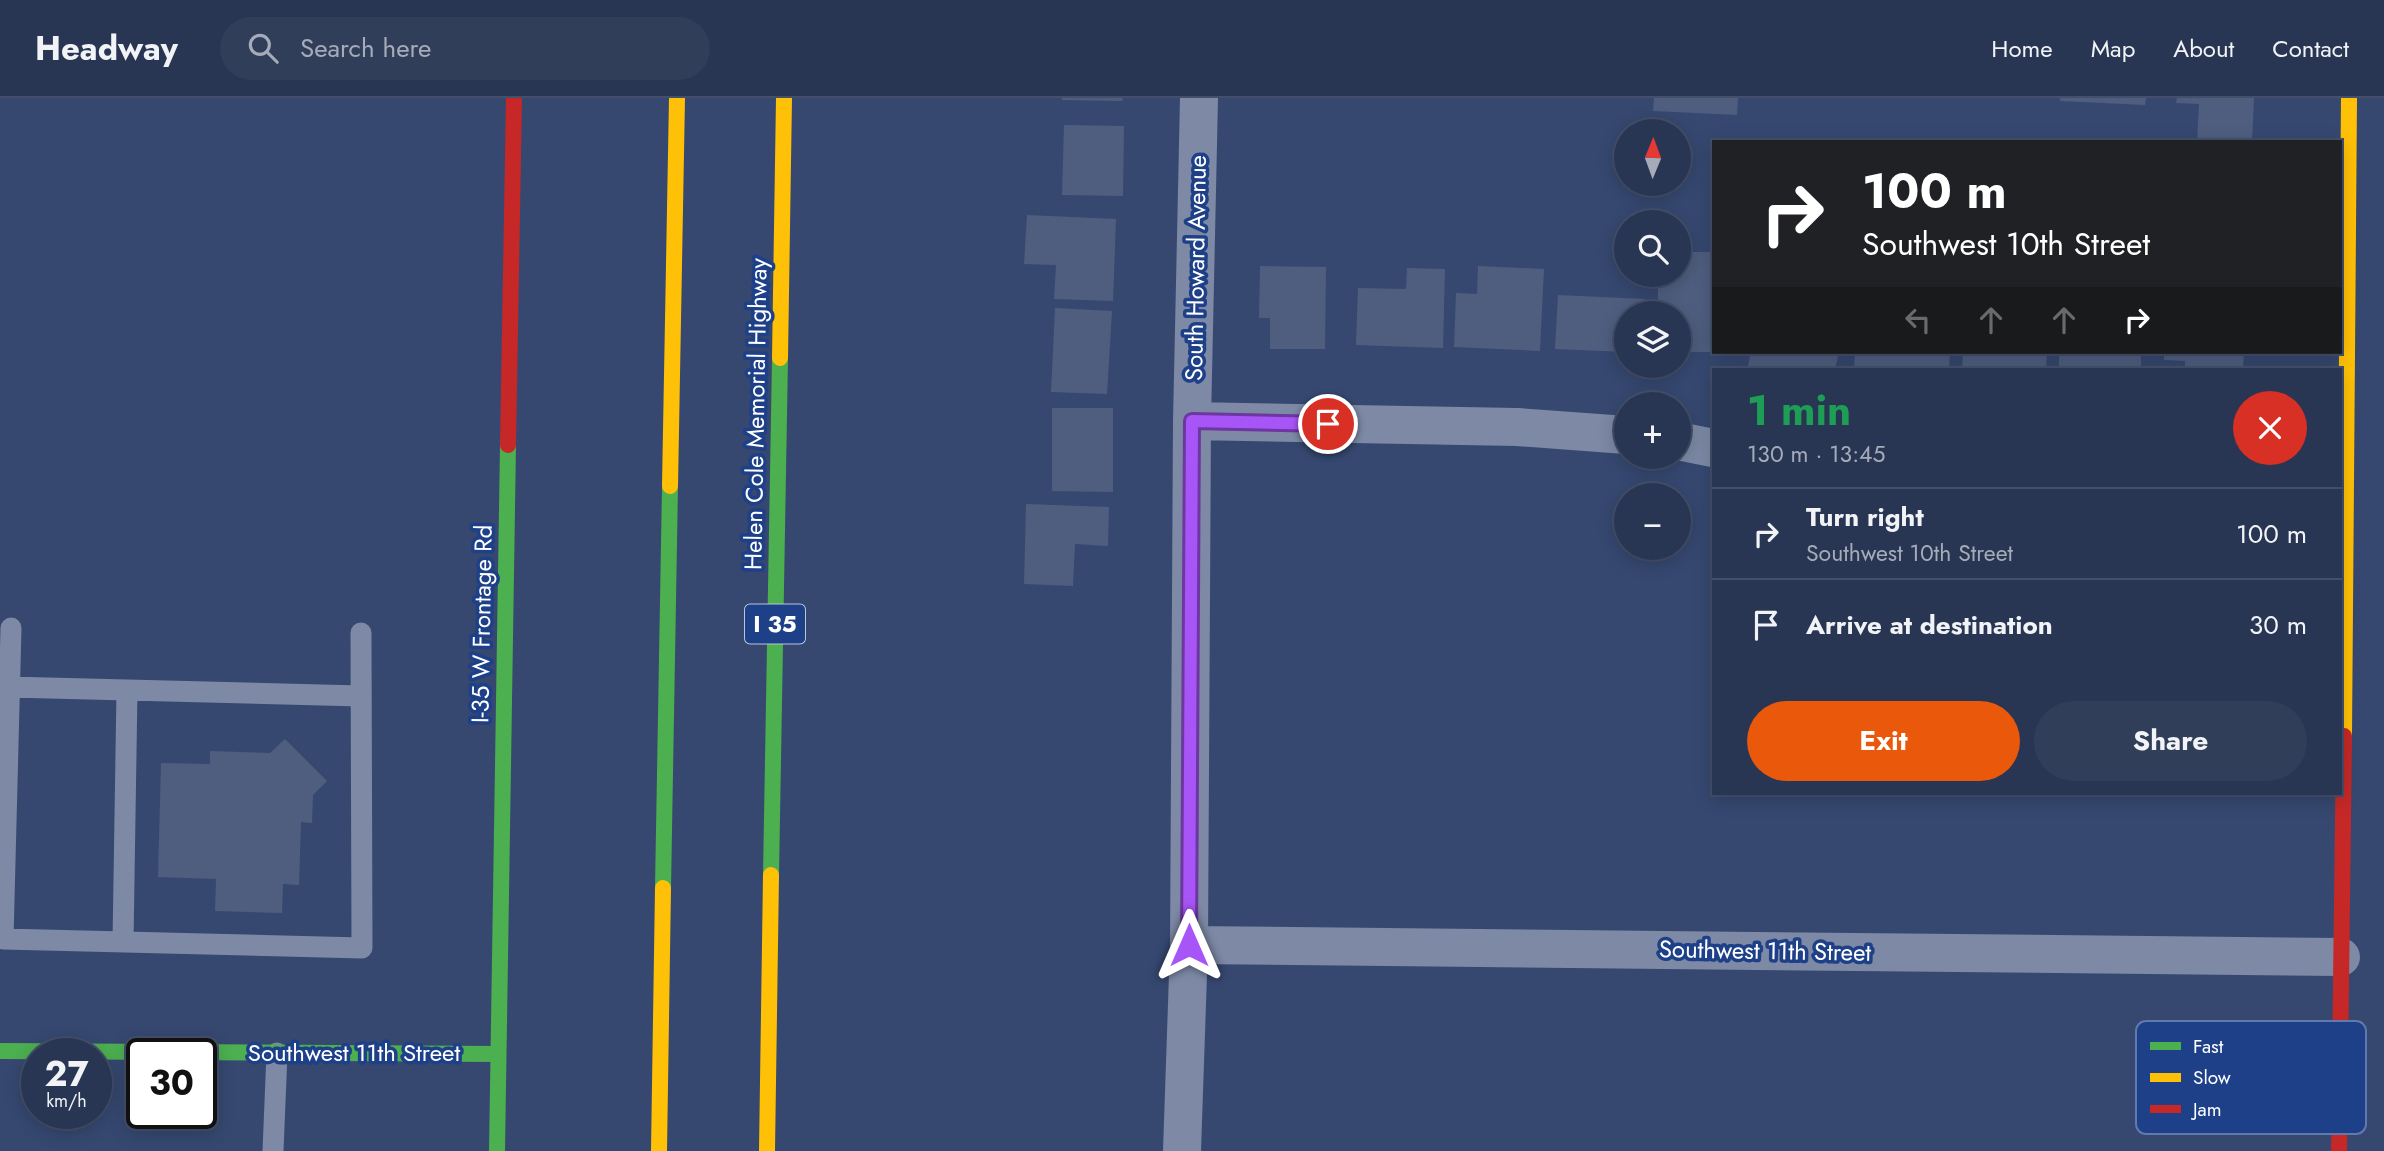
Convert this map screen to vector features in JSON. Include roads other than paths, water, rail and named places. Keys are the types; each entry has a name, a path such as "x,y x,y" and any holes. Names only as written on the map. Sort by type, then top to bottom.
{"main road":[{"name":"I-35 W Frontage Rd","path":"497,1151 514,98"},
{"path":"659,1151 677,98"},
{"name":"Helen Cole Memorial Highway","path":"767,1151 784,98"},
{"path":"2342,722 2348,98"},
{"path":"2340,1021 2342,795"},
{"name":"Southwest 11th Street","path":"0,1051 498,1054"}],"street":[{"name":"South Howard Avenue","path":"1182,1151 1189,945 1192,421 1199,98"},
{"path":"1192,421 1517,427 1614,434"},
{"path":"1691,444 1712,448"},
{"name":"Southwest 11th Street","path":"1189,945 2341,957"}],"lane":[{"path":"11,628 3,939 362,948 361,633"},
{"path":"9,687 361,696"},
{"path":"123,942 127,690"},
{"path":"273,1151 277,1053"}]}
